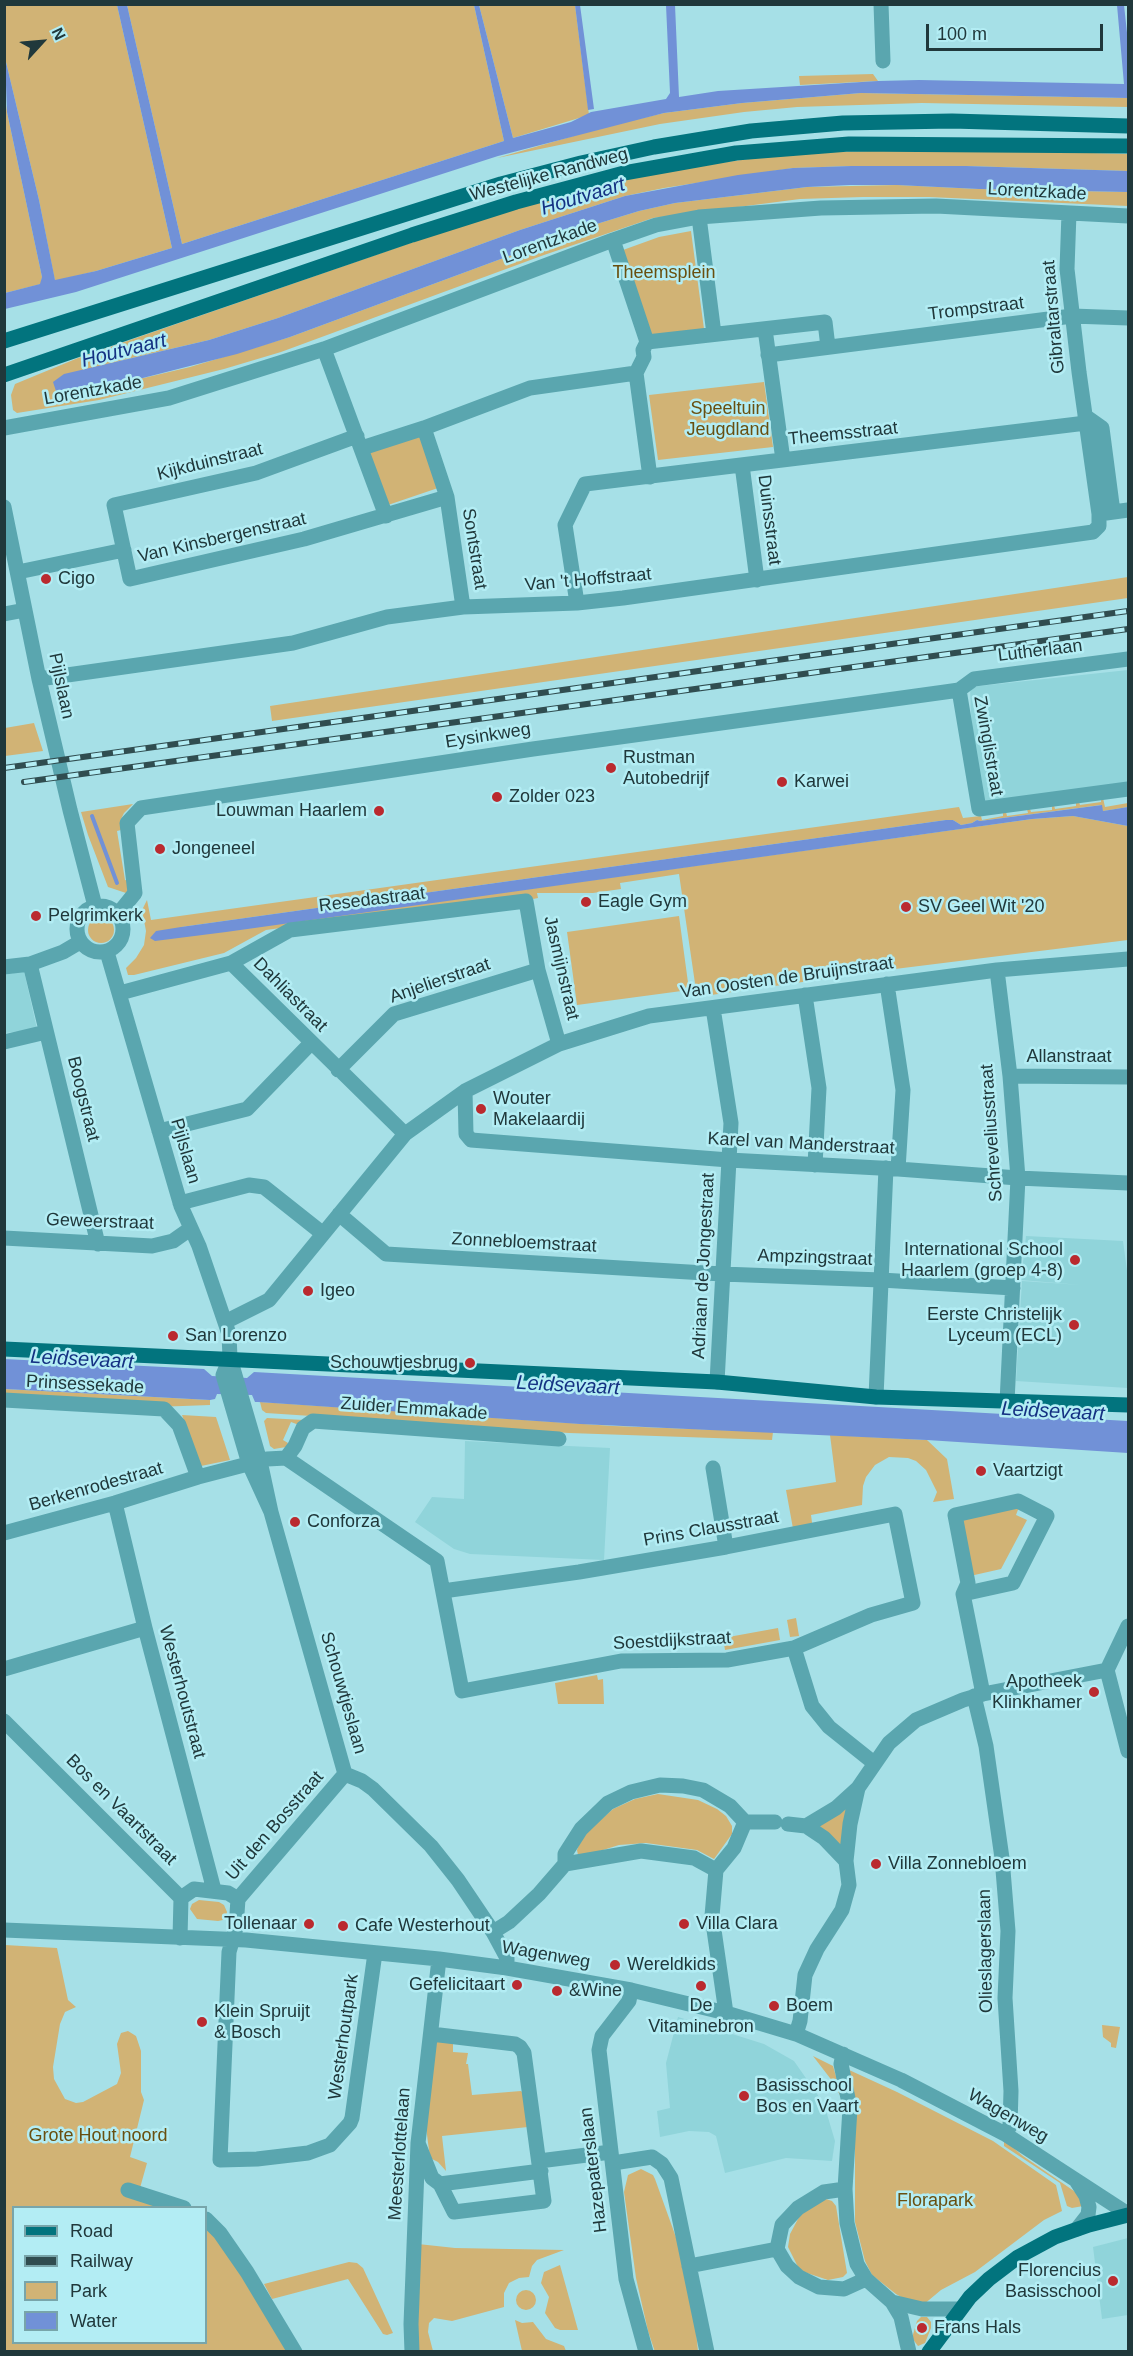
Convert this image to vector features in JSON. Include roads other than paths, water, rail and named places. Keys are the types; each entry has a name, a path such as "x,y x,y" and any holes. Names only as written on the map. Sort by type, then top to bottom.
{"main road":[{"name":"Westelijke Randweg","path":"4,341 501,184 654,147 751,131 843,123 952,121 1128,126"},
{"name":"Westelijke Randweg","path":"4,375 412,235 516,202 624,173 736,153 849,144 1128,146"},
{"path":"4,1348 194,1359 229,1367 717,1382 876,1397 1128,1405"},
{"path":"929,2352 959,2309 988,2279 1018,2257 1045,2241 1077,2229 1128,2215"}],"street":[{"path":"881,4 883,61"},
{"name":"Lorentzkade","path":"4,428 169,398 324,349 656,225 699,217 821,208 936,206 1128,216"},
{"name":"Gibraltarstraat","path":"1069,213 1067,269 1086,420 1114,512"},
{"path":"699,217 714,334"},
{"path":"613,240 647,342 643,350 644,357 636,374 650,477"},
{"name":"Trompstraat","path":"768,355 1072,316 1128,318"},
{"path":"647,342 825,322 828,347"},
{"path":"765,329 783,460"},
{"path":"324,349 386,516 447,497"},
{"path":"359,442 424,428 530,388 636,374"},
{"name":"Theemsstraat","path":"577,603 565,525 585,484 1086,420"},
{"name":"Sontstraat","path":"424,428 447,497 463,607"},
{"name":"Kijkduinstraat","path":"124,550 114,505 256,473 359,442"},
{"name":"Duinsstraat","path":"742,465 757,580"},
{"name":"Pijlslaan","path":"4,507 39,679 72,821 95,906"},
{"name":"Van 't Hoffstraat","path":"39,679 293,643 387,617 463,607 577,603 1093,532 1114,512"},
{"name":"Van Kinsbergenstraat","path":"18,572 124,550 130,579 304,539 386,516"},
{"path":"4,614 25,610"},
{"name":"Lutherlaan","path":"959,690 974,680 1128,659"},
{"name":"Zwinglistraat","path":"959,690 979,809 1128,789"},
{"name":"Eysinkweg","path":"118,914 135,893 127,823 141,808 533,749 959,690"},
{"name":"Resedastraat","path":"231,963 290,930 526,901"},
{"name":"Jasmijnstraat","path":"526,901 538,970 559,1044"},
{"path":"95,906 107,907 118,914 123,926 122,939 113,949 92,951 81,942 77,930 80,918 95,906"},
{"path":"4,968 30,964 63,952 81,942"},
{"name":"Pijlslaan","path":"107,951 180,1203 202,1256 229,1334 229,1367"},
{"name":"Van Oosten de Bruijnstraat","path":"225,1322 269,1300 405,1134 465,1091 559,1044 649,1016 997,970 1128,958"},
{"name":"Dahliastraat","path":"120,993 231,963 405,1134"},
{"name":"Boogstraat","path":"30,964 98,1244"},
{"name":"Anjelierstraat","path":"338,1070 394,1014 538,970"},
{"name":"Schreveliusstraat","path":"997,970 1010,1077 1018,1178 1007,1402"},
{"path":"876,1397 881,1280 892,1168 903,1090 886,984"},
{"path":"805,995 819,1088 815,1165"},
{"name":"Adriaan de Jongestraat","path":"713,1008 731,1123 717,1382"},
{"path":"4,1042 46,1032"},
{"path":"159,1131 247,1109 311,1043"},
{"name":"Allanstraat","path":"1010,1077 1128,1077"},
{"name":"Karel van Manderstraat","path":"465,1091 466,1134 471,1140 729,1160 1128,1183"},
{"path":"180,1203 249,1185 264,1187 322,1233"},
{"name":"Zonnebloemstraat","path":"339,1214 386,1254 722,1274"},
{"name":"Geweerstraat","path":"4,1238 152,1246 173,1240 190,1229"},
{"name":"Ampzingstraat","path":"722,1274 1013,1288"},
{"name":"Schouwtjeslaan","path":"229,1367 236,1400 271,1512 345,1774 362,1781 373,1789 431,1846 458,1880 493,1932 507,1958 507,1968"},
{"name":"Prinsessekade","path":"4,1400 164,1409 180,1425 198,1477"},
{"name":"Zuider Emmakade","path":"286,1458 295,1446 303,1428 313,1421 559,1439"},
{"path":"286,1458 437,1561 443,1591"},
{"name":"Berkenrodestraat","path":"4,1533 115,1503 198,1477 255,1462 286,1458"},
{"path":"712,1468 726,1548"},
{"name":"Olieslagerslaan","path":"963,1594 1013,1583 1047,1516 1017,1501 955,1515 968,1583 963,1594 1002,1858 1008,1931 1005,1998 1011,2103 1010,2126 1005,2134"},
{"name":"Westerhoutstraat","path":"115,1503 145,1628 214,1890"},
{"name":"Prins Clausstraat","path":"443,1591 726,1548 896,1514 913,1603"},
{"name":"Soestdijkstraat","path":"443,1591 462,1691 621,1661 727,1660 794,1648 871,1615 913,1603"},
{"path":"1128,1626 1107,1670 1124,1711 1128,1751"},
{"path":"4,1669 145,1628"},
{"path":"794,1648 812,1706 830,1727 874,1762"},
{"path":"806,1826 836,1808 858,1788 889,1743 916,1720 978,1695 1107,1670"},
{"name":"Bos en Vaartstraat","path":"4,1721 181,1898"},
{"name":"Uit den Bosstraat","path":"232,1939 236,1928 238,1899 345,1774"},
{"path":"565,1864 565,1854 581,1829 608,1803 631,1792 660,1785 703,1790 730,1806 745,1822 806,1826 824,1838 846,1861"},
{"path":"796,2034 800,2021 805,1975 817,1949 842,1910 849,1886 846,1861 850,1824 858,1788"},
{"path":"726,2013 712,1916 716,1870 734,1848 745,1822"},
{"path":"493,1932 509,1923 565,1864 641,1851 694,1858 716,1870"},
{"path":"180,1938 181,1898 194,1889 228,1893 238,1899"},
{"name":"Wagenweg","path":"4,1930 232,1939 439,1959 507,1968 631,1990 726,2013 796,2034 901,2080 1005,2134 1128,2215"},
{"name":"Westerhoutpark","path":"232,1939 220,2160 257,2159 308,2153 330,2145 350,2123 375,1953"},
{"name":"Meesterlottelaan","path":"412,2352 411,2324 418,2143 439,1959"},
{"name":"Hazepaterslaan","path":"631,1990 629,2001 602,2036 598,2050 626,2279 646,2352"},
{"path":"418,2143 432,2178 440,2184 454,2212 544,2201 524,2054 520,2048 515,2044 431,2034"},
{"path":"843,2054 841,2064 850,2108 845,2189 847,2223 857,2264 866,2279 892,2302 904,2326 909,2352"},
{"path":"440,2184 540,2166 612,2157 652,2157 662,2164 671,2178 707,2352"},
{"path":"1076,2180 1086,2196 1089,2207 1088,2215 1077,2229"},
{"path":"845,2189 824,2192 798,2208 782,2224 777,2249 793,2272 819,2287 844,2289 866,2279"},
{"path":"128,2190 178,2206"},
{"path":"207,2220 220,2233 237,2258 295,2352"},
{"path":"689,2266 777,2249"},
{"path":"892,2302 922,2309 959,2309"}],"water":[{"path":"117,5 127,5 182,244 504,141 474,5 479,5 513,138 571,122 591,112 666,99 670,93 666,5 675,5 679,97 718,91 878,81 1124,84 1117,5 1124,5 1128,42 1128,98 861,93 742,103 664,113 498,156 76,292 5,309 5,293 40,284 42,277 7,112 5,58 39,200 55,280 96,271 172,248"},
{"path":"575,5 580,5 594,109 588,110"},
{"path":"966,166 1128,171 1128,192 850,185 807,187 675,203 590,226 290,337 237,354 131,381 59,393 53,382 64,374 209,340 278,318 520,230 625,196 738,175 793,168"},
{"path":"1102,805 1103,811 1128,807 1128,826 1073,816 1032,819 226,932 155,941 150,938 156,931 181,927 946,820 953,820 961,825 977,820"},
{"path":"4,1359 204,1369 212,1376 247,1378 254,1372 1128,1421 1128,1453 927,1440 580,1424 255,1402 252,1395 217,1394 215,1399 210,1400 5,1389"}],"waterway":[{"path":"92,816 117,883"}],"railway":[{"path":"4,768 1128,611"},
{"path":"24,782 1128,629"}],"place":[{"name":"Cigo","path":"46,579"},
{"name":"Rustman Autobedrijf","path":"611,768"},
{"name":"Karwei","path":"782,782"},
{"name":"Zolder 023","path":"497,797"},
{"name":"Louwman Haarlem","path":"379,811"},
{"name":"Jongeneel","path":"160,849"},
{"name":"Eagle Gym","path":"586,902"},
{"name":"SV Geel Wit '20","path":"906,907"},
{"name":"Pelgrimkerk","path":"36,916"},
{"name":"Wouter Makelaardij","path":"481,1109"},
{"name":"International School Haarlem (groep 4-8)","path":"1075,1260"},
{"name":"Igeo","path":"308,1291"},
{"name":"Eerste Christelijk Lyceum (ECL)","path":"1074,1325"},
{"name":"San Lorenzo","path":"173,1336"},
{"name":"Schouwtjesbrug","path":"470,1363"},
{"name":"Vaartzigt","path":"981,1471"},
{"name":"Conforza","path":"295,1522"},
{"name":"Apotheek Klinkhamer","path":"1094,1692"},
{"name":"Villa Zonnebloem","path":"876,1864"},
{"name":"Tollenaar","path":"309,1924"},
{"name":"Villa Clara","path":"684,1924"},
{"name":"Cafe Westerhout","path":"343,1926"},
{"name":"Wereldkids","path":"615,1965"},
{"name":"Gefelicitaart","path":"517,1985"},
{"name":"De Vitaminebron","path":"701,1986"},
{"name":"&Wine","path":"557,1991"},
{"name":"Boem","path":"774,2006"},
{"name":"Klein Spruijt & Bosch","path":"202,2022"},
{"name":"Basisschool Bos en Vaart","path":"744,2096"},
{"name":"Florencius Basisschool","path":"1113,2281"},
{"name":"Frans Hals","path":"922,2328"}],"water label":[{"name":"Houtvaart","path":"583,197"},
{"name":"Houtvaart","path":"124,351"},
{"name":"Leidsevaart","path":"82,1360"},
{"name":"Leidsevaart","path":"568,1386"},
{"name":"Leidsevaart","path":"1053,1412"}],"park label":[{"name":"Theemsplein","path":"664,273"},
{"name":"Speeltuin Jeugdland","path":"728,419"},
{"name":"Grote Hout noord","path":"98,2136"},
{"name":"Florapark","path":"935,2201"}]}
